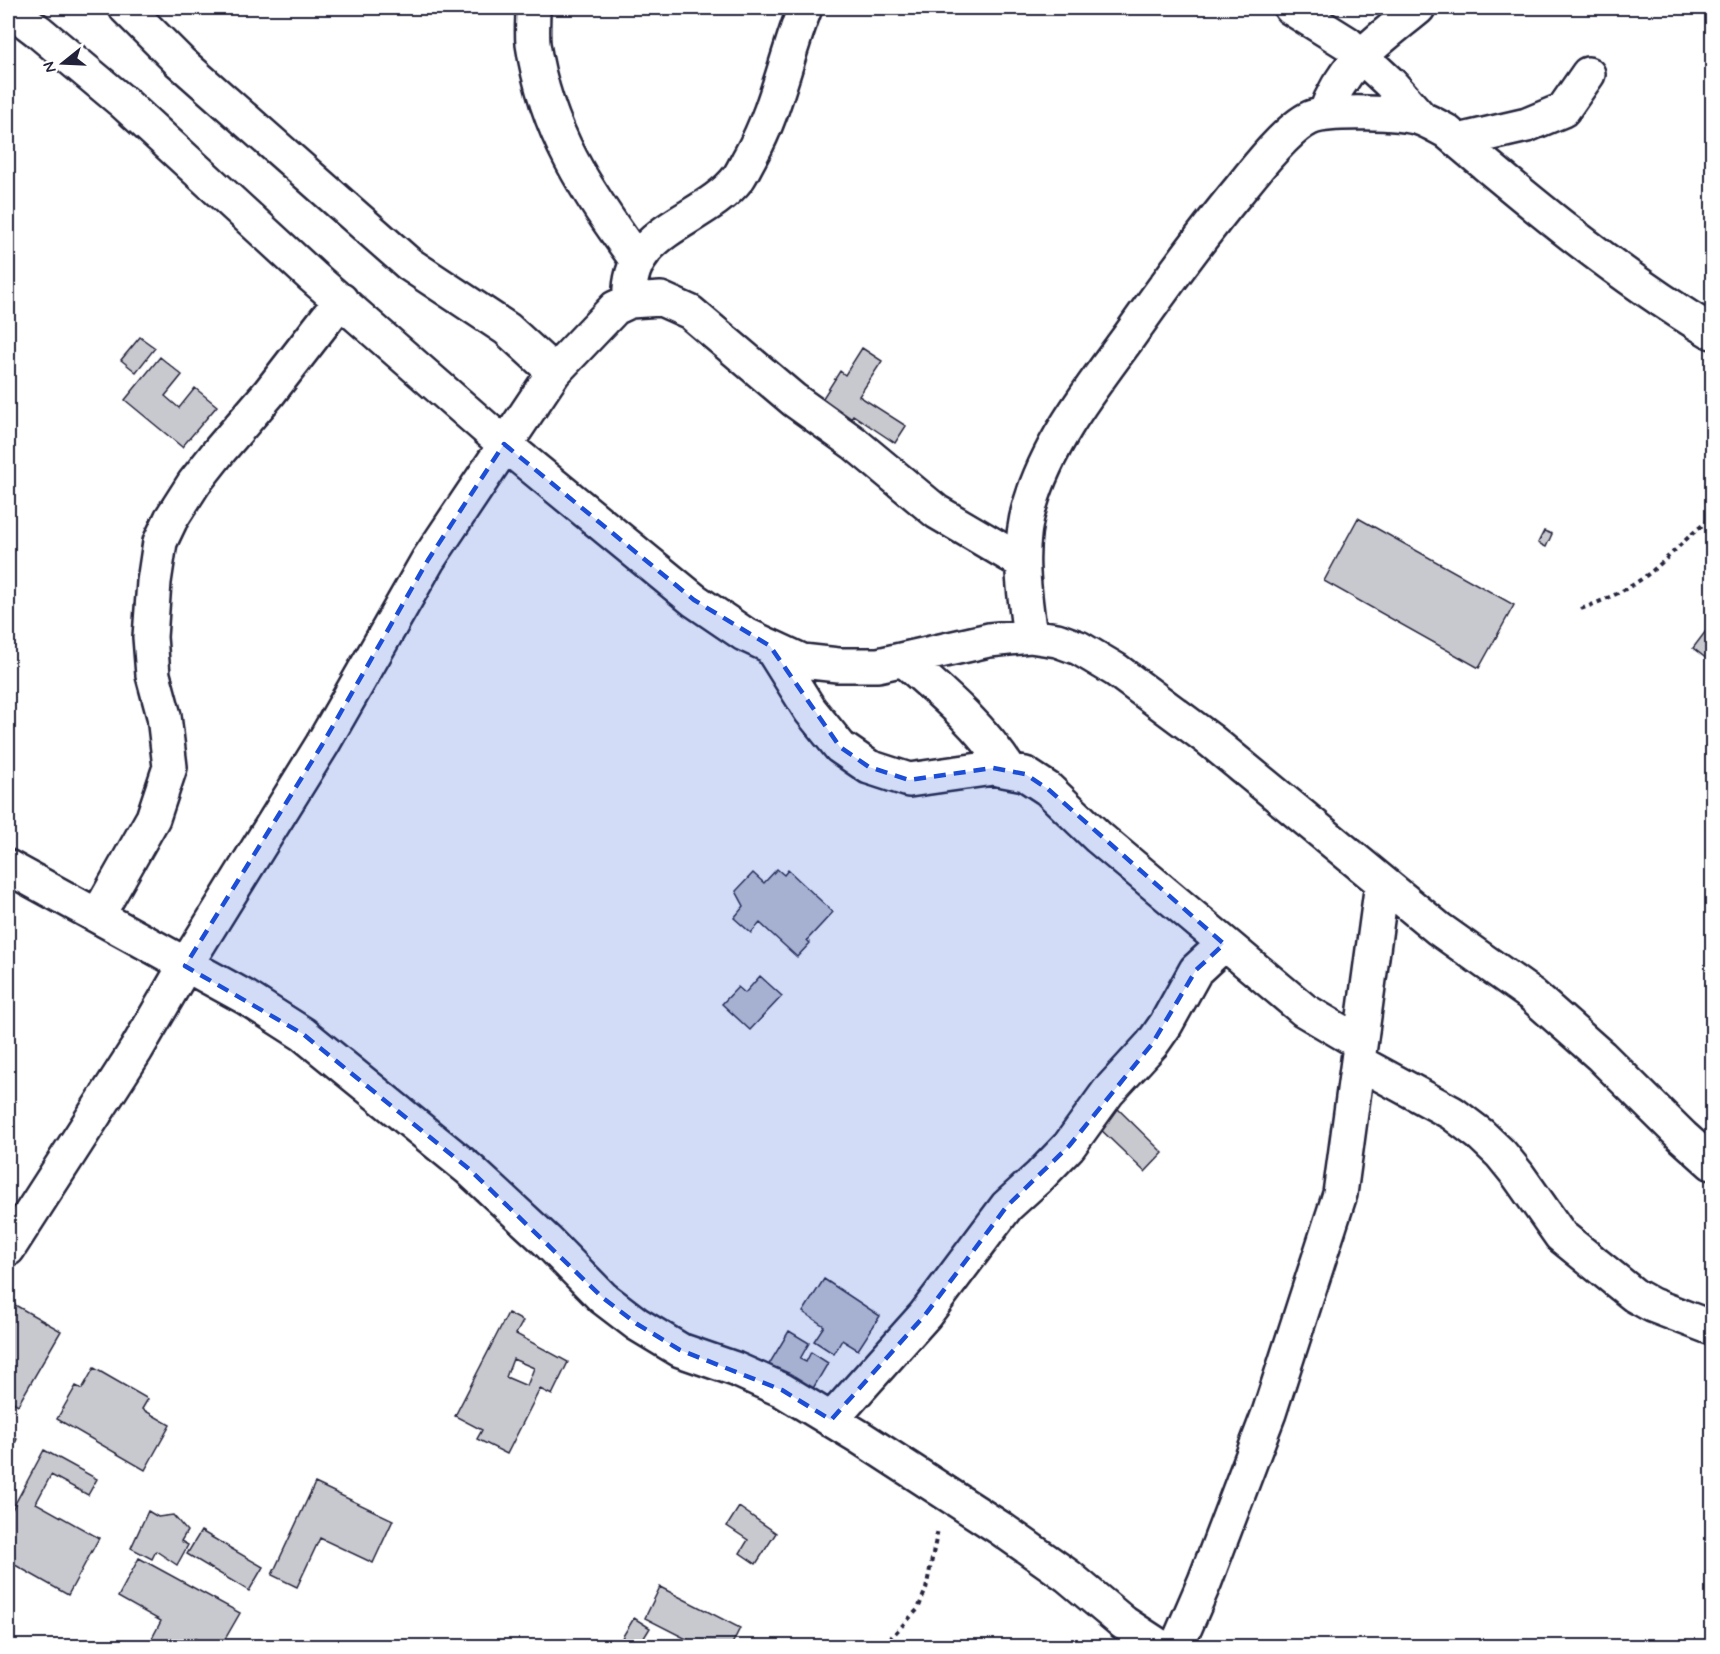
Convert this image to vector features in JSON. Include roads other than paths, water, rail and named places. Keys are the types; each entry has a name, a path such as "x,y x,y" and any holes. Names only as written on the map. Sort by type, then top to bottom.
{"street":[{"path":"8,8 124,103 504,444 694,600 744,634 802,660 838,665 878,665 989,640 1030,636 1057,640 1079,648 1116,670 1210,740 1439,929 1532,995 1601,1056 1683,1137 1713,1163"},
{"path":"126,8 180,62 409,264 507,329 554,372"},
{"path":"533,8 533,43 544,92 557,133 585,186 638,262"},
{"path":"630,301 630,279 648,245 660,234 716,199 739,177 761,138 777,99 792,41 805,8"},
{"path":"1291,8 1347,43 1390,83 1421,118"},
{"path":"1325,114 1339,83 1360,55 1418,8"},
{"path":"1458,141 1527,125 1563,110 1588,74"},
{"path":"1030,636 1022,562 1029,508 1038,481 1058,442 1084,399 1205,231 1270,153 1304,121 1325,114 1395,115 1421,118 1446,131 1586,245 1677,311 1713,332"},
{"path":"8,1249 136,1050 185,966 322,745 428,560 554,372 615,308 630,301 661,299 690,312 794,400 854,442 937,512 1022,562"},
{"path":"98,915 153,818 170,767 164,716 153,675 150,637 160,542 171,519 194,483 269,393 341,300"},
{"path":"770,646 810,710 840,747 869,767 909,780 993,768 1024,774 1048,789 1098,837 1304,1010 1359,1052 1452,1113 1481,1135 1501,1154 1561,1236 1634,1295 1653,1305 1713,1328"},
{"path":"904,660 974,723 994,746 1010,771"},
{"path":"8,867 245,997 303,1034 468,1169 547,1241 603,1298 637,1324 680,1350 735,1369 782,1390 831,1420 1000,1528 1068,1576 1124,1623 1159,1647"},
{"path":"1177,1647 1205,1581 1269,1413 1340,1194 1382,883"},
{"path":"831,1420 925,1315 1007,1206 1069,1146 1108,1092 1152,1044 1166,1024 1196,970 1224,944"}]}
